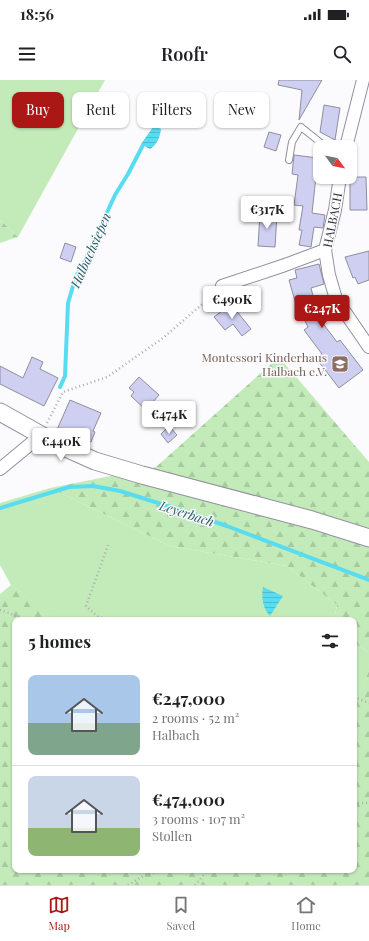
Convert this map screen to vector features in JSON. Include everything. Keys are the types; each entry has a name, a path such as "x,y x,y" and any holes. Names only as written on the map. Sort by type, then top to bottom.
{"main road":[{"path":"0,412 40,436 95,461 312,520 369,538"}],"street":[{"path":"348,140 363,80"},
{"name":"HALBACH","path":"339,184 335,210 325,250 329,275 336,299 369,347"},
{"path":"222,286 325,250"},
{"path":"0,469 40,436"}],"lane":[{"path":"289,160 292,142 301,127 317,140"}],"path":[{"path":"40,436 63,392 94,382 114,373 163,338 222,286"},
{"path":"98,617 86,606 108,545"},
{"path":"0,610 20,617"},
{"path":"357,698 369,703"},
{"path":"357,803 369,802"},
{"path":"128,885 145,875 153,873"},
{"path":"195,885 205,873"}],"green space":[{"path":"0,80 105,80 98,92 72,92 72,128 78,128 18,237 0,220"},
{"path":"0,220 18,237 0,243"},
{"path":"279,357 369,462 369,652 357,645 357,617 335,617 337,605 287,566 170,546 50,488 156,467"},
{"path":"50,488 170,546 287,566 337,605 335,617 52,617 11,585 0,565 0,503"},
{"path":"11,585 53,617 12,617 12,873 357,873 357,697 369,671 369,885 0,885 0,594"},
{"path":"357,645 369,652 369,671 357,699"}],"water":[{"path":"152,128 161,129 158,140 150,149 141,144"},
{"path":"263,587 283,596 270,616 263,603"}],"building":[{"path":"279,80 322,80 299,120 302,90 278,85"},
{"path":"324,105 340,108 335,140 320,132"},
{"path":"269,132 281,135 276,151 264,147"},
{"path":"294,155 313,157 313,184 315,184 312,213 325,215 323,228 314,227 311,247 299,245 302,230 299,230 303,206 294,205 298,175 292,174"},
{"path":"357,177 366,177 367,210 350,210 350,184 357,184"},
{"path":"260,213 277,215 275,247 258,246"},
{"path":"65,243 76,247 71,262 60,258"},
{"path":"369,251 369,280 358,284 355,277 353,278 345,257"},
{"path":"319,264 324,284 311,288 317,311 315,313 337,342 340,340 363,370 339,388 316,358 322,354 304,330 308,327 295,301 289,280 297,278 295,270"},
{"path":"231,304 251,329 242,336 233,324 225,330 214,317"},
{"path":"32,357 43,362 40,369 58,378 44,406 0,384 0,366 23,378"},
{"path":"139,377 159,395 146,410 131,396 134,392 129,388"},
{"path":"70,400 101,413 93,431 95,432 91,442 78,437 77,441 56,432"},
{"path":"169,426 177,435 168,443 161,434"}],"waterway":[{"name":"Halbachsiepen","path":"60,387 65,376 68,303 76,276 82,267 115,195 143,145"},
{"name":"Leyerbach","path":"0,508 69,487 93,486 120,491 227,526 369,580"}],"place":[{"name":"Montessori Kinderhaus Halbach e.V.","path":"340,364"}]}
